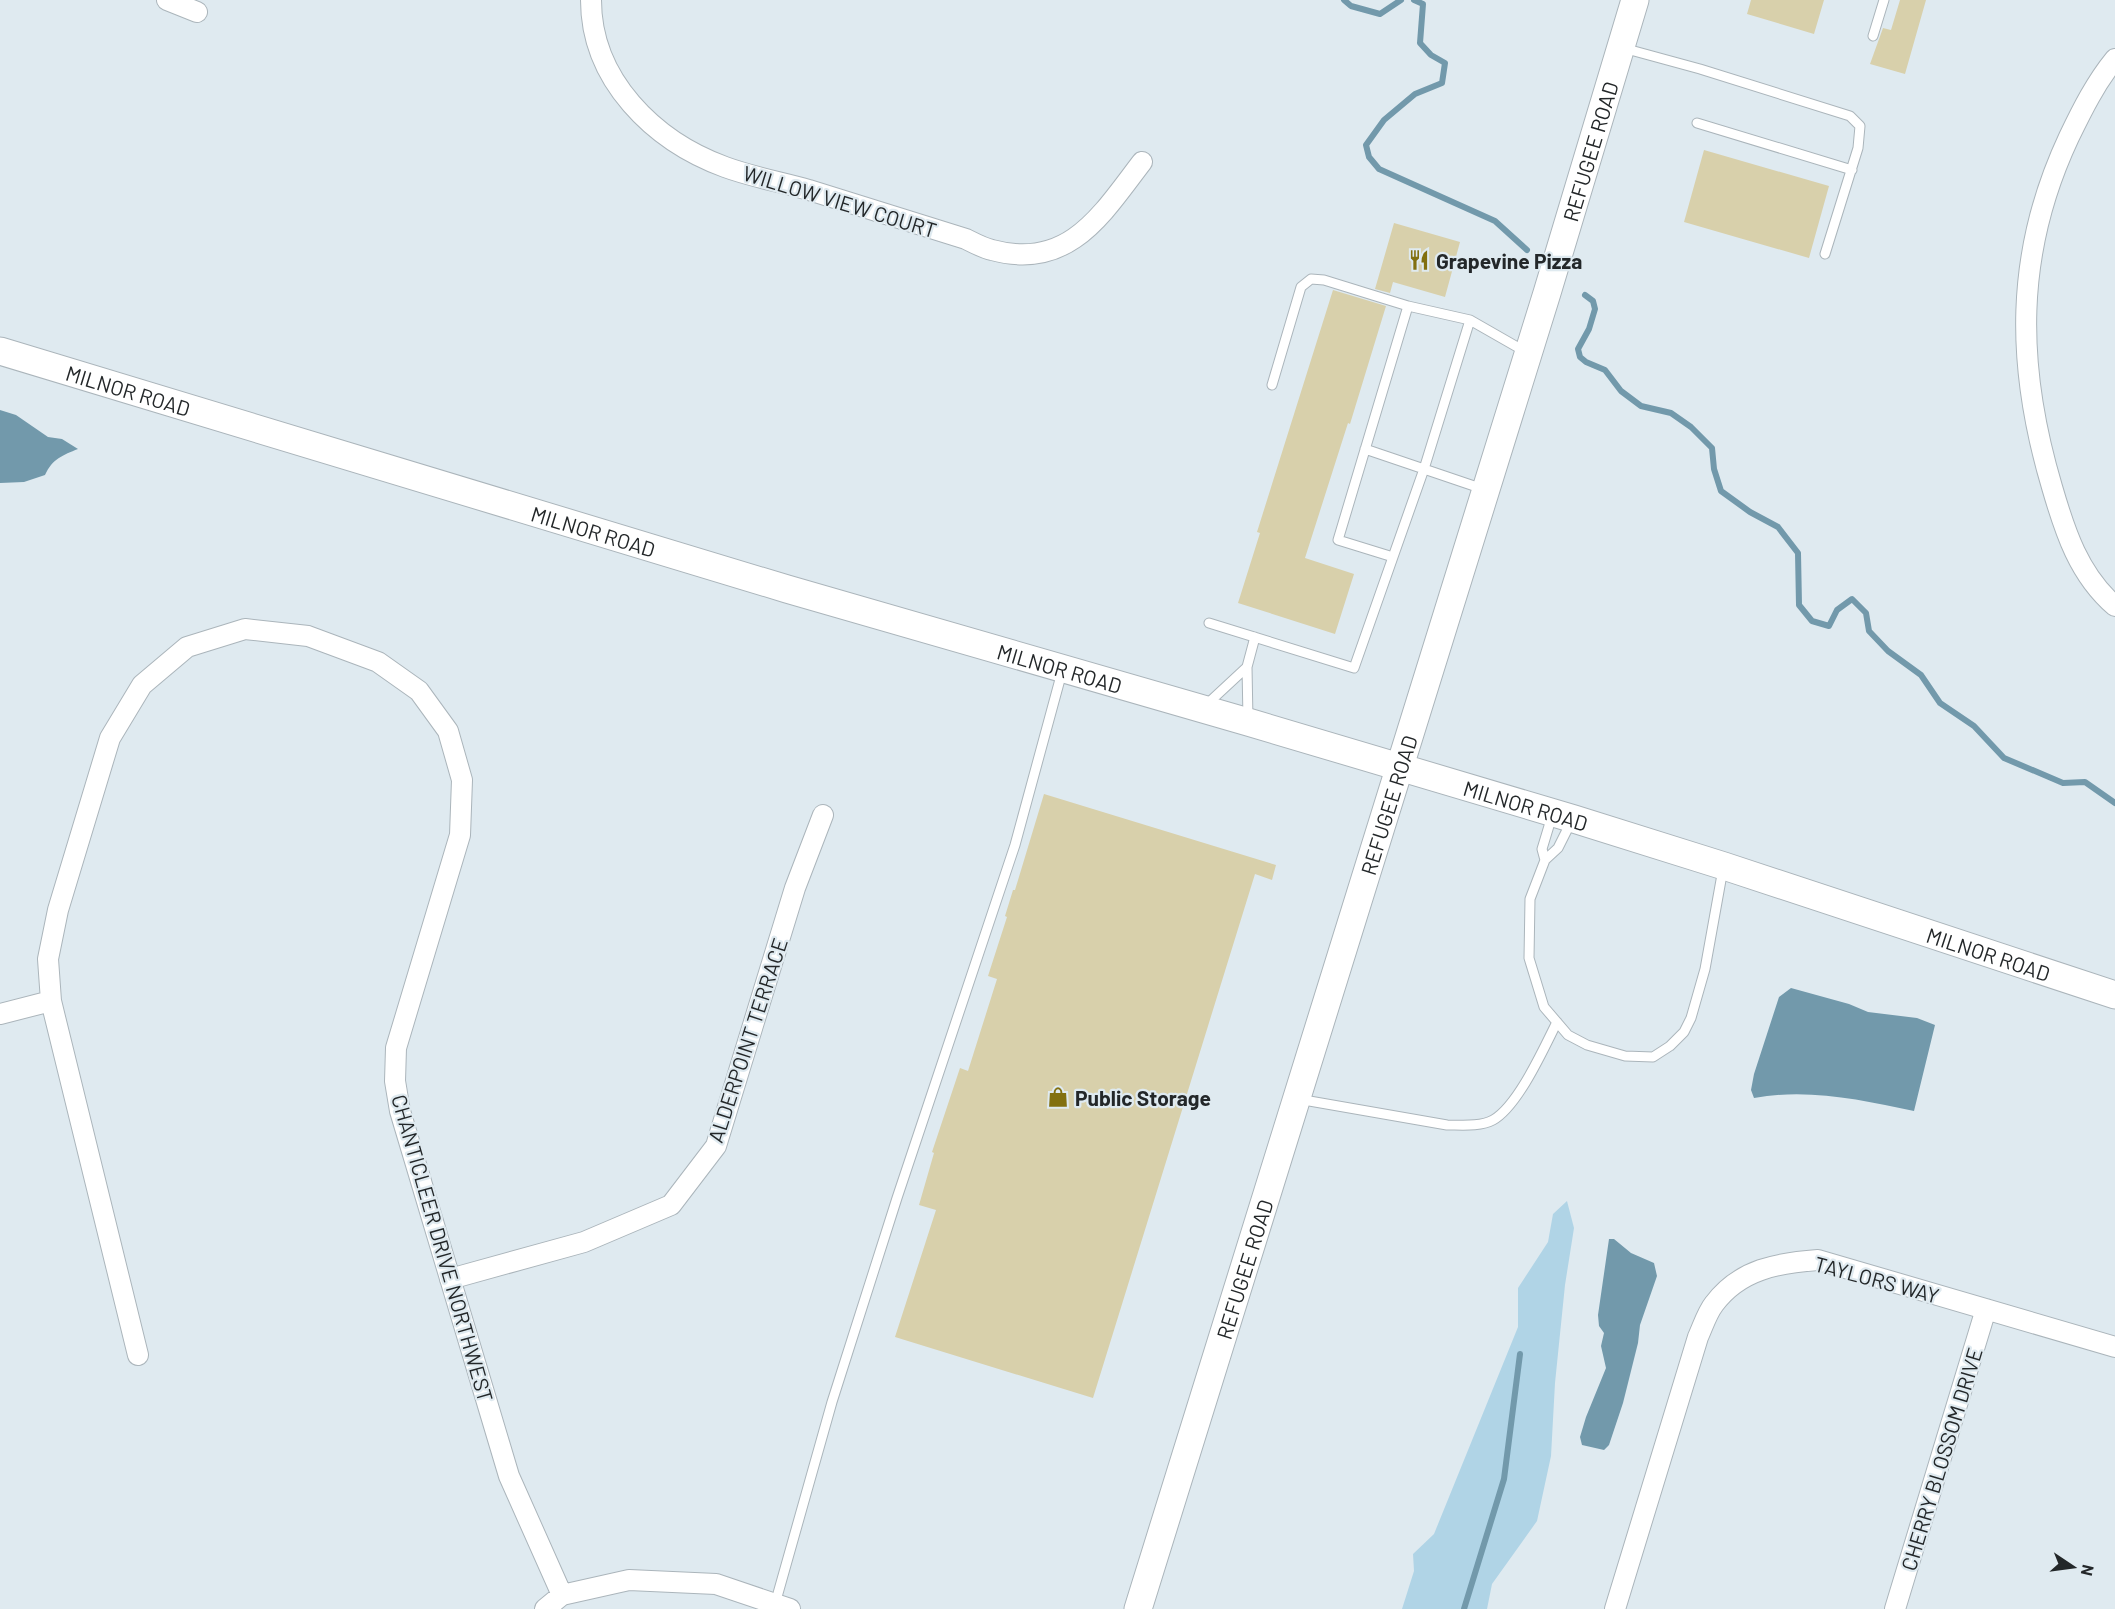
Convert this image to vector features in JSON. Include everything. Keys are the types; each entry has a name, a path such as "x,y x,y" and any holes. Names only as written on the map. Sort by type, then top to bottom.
{"main road":[{"name":"REFUGEE ROAD","path":"1138,1609 1528,353 1635,0"},
{"name":"MILNOR ROAD","path":"0,351 787,589 1563,816 1724,866 2115,995"}],"street":[{"path":"167,0 197,12"},
{"name":"WILLOW VIEW COURT","path":"591,0 594,31 602,58 615,84 638,112 676,143 706,160 727,168 966,239 991,250 1034,254 1070,242 1091,226 1142,162"},
{"path":"2115,59 2084,106 2049,186 2033,242 2025,328 2034,414 2046,467 2062,521 2073,549 2088,577 2115,606"},
{"name":"CHANTICLEER DRIVE NORTHWEST","path":"138,1355 51,1002 48,959 58,910 110,738 142,685 187,647 245,629 308,636 378,662 419,691 448,731 462,780 460,835 396,1048 395,1081 400,1111 509,1476 562,1595"},
{"name":"ALDERPOINT TERRACE","path":"450,1279 584,1242 670,1205 716,1146 795,888 823,814"},
{"path":"0,1014 51,1002"},
{"name":"TAYLORS WAY","path":"1615,1609 1698,1337 1714,1304 1733,1286 1759,1269 1787,1262 1818,1260 2115,1347"},
{"name":"CHERRY BLOSSOM DRIVE","path":"1895,1609 1986,1309"},
{"path":"545,1609 562,1595 630,1580 716,1584 780,1607"}],"lane":[{"path":"1873,36 1884,0"},
{"path":"1620,48 1700,69 1850,116 1860,126 1858,148 1852,170 1825,254"},
{"path":"1698,123 1852,170"},
{"path":"1272,385 1301,287 1311,279 1324,280 1408,306 1470,320 1528,353"},
{"path":"1393,557 1338,540 1408,306"},
{"path":"1209,622 1354,668 1424,469 1470,320"},
{"path":"1365,449 1485,490"},
{"path":"1248,722 1247,667 1255,637"},
{"path":"1201,710 1247,667"},
{"path":"780,1607 832,1402 897,1198 1016,845 1062,669"},
{"path":"1545,860 1542,849 1563,816"},
{"path":"1563,816 1558,848 1545,860 1530,899 1529,958 1544,1007 1568,1035 1587,1045 1625,1056 1653,1057 1670,1046 1684,1032 1691,1018 1705,969 1724,866"},
{"path":"1297,1099 1447,1125 1470,1126 1493,1120 1509,1105 1530,1074 1557,1022"}],"shaded area":[{"path":"0,410 16,415 48,437 62,439 78,449 55,461 45,475 24,482 0,483"},
{"path":"1791,988 1849,1004 1868,1012 1917,1018 1935,1025 1914,1111 1855,1099 1815,1095 1794,1094 1754,1098 1751,1090 1754,1074 1779,997"},
{"path":"1567,1201 1574,1228 1565,1285 1555,1383 1551,1456 1537,1521 1492,1584 1487,1609 1402,1609 1414,1571 1413,1554 1434,1534 1518,1327 1518,1288 1548,1242 1553,1214"},
{"path":"1609,1239 1614,1239 1631,1253 1654,1263 1657,1276 1640,1325 1638,1343 1623,1403 1609,1445 1604,1450 1582,1445 1580,1437 1606,1368 1601,1346 1604,1333 1599,1326 1598,1315"}],"building":[{"path":"1751,0 1824,0 1814,34 1747,14"},
{"path":"1900,0 1926,0 1905,74 1870,64 1883,28 1891,30"},
{"path":"1704,150 1829,186 1809,258 1684,222"},
{"name":"Grapevine Pizza","path":"1394,223 1460,242 1445,297 1393,282 1390,293 1375,289"},
{"path":"1333,290 1386,306 1350,424 1348,423 1305,558 1354,574 1335,634 1238,603 1260,533 1257,532"},
{"path":"1044,794 1276,865 1272,880 1255,874 1093,1398 895,1337 936,1210 919,1205 934,1153 932,1152 960,1068 968,1071 997,979 988,976"}],"waterway":[{"path":"1344,0 1351,6 1380,14 1401,0"},
{"path":"1414,0 1423,4 1420,43 1431,55 1445,63 1442,83 1415,94 1384,120 1366,145 1369,157 1379,169 1495,221 1527,250"},
{"path":"1585,295 1593,301 1595,309 1589,329 1578,349 1580,357 1605,370 1621,391 1641,406 1671,413 1691,427 1712,448 1714,469 1721,491 1750,512 1778,527 1798,553 1799,605 1812,621 1829,626 1837,610 1852,599 1866,613 1869,631 1888,651 1921,675 1940,703 1974,726 2004,758 2063,783 2085,782 2115,803"},
{"path":"1464,1609 1504,1479 1520,1354"}],"place":[{"name":"Grapevine Pizza","path":"1419,260"},
{"name":"Public Storage","path":"1058,1097"}]}
